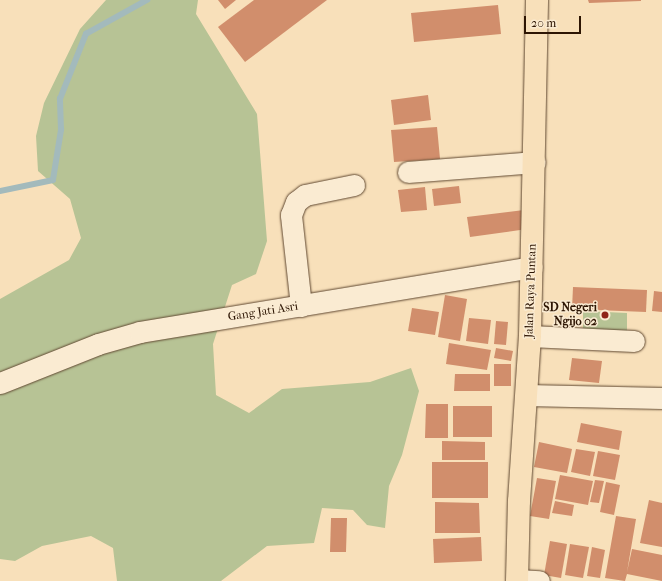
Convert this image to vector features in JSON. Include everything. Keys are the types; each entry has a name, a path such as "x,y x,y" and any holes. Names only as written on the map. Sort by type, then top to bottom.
{"main road":[{"name":"Jalan Raya Puntan","path":"517,581 530,336 535,162 537,0"}],"street":[{"path":"408,172 535,162"},
{"path":"301,306 291,215 296,202 305,195 354,185"},
{"name":"Gang Jati Asri","path":"0,383 98,344 140,332 532,267"},
{"path":"530,336 634,341"},
{"path":"526,395 662,398"},
{"path":"517,581 539,581"}],"green space":[{"path":"106,0 198,0 196,14 257,114 267,241 256,274 232,285 213,344 216,395 249,413 282,389 370,382 411,368 419,391 402,455 389,486 385,528 367,525 353,510 322,508 314,543 267,546 221,581 117,581 113,548 91,536 42,546 15,561 0,559 0,299 69,260 81,238 70,199 38,171 36,136 44,103 80,29"},
{"path":"583,311 627,313 627,332 583,330"}],"building":[{"path":"218,0 236,0 225,9"},
{"path":"254,0 327,0 245,62 218,27"},
{"path":"588,0 641,0 641,1 589,3"},
{"path":"498,5 501,34 414,42 411,13"},
{"path":"428,95 431,120 394,125 391,100"},
{"path":"437,127 440,159 394,162 391,130"},
{"path":"459,186 461,203 434,206 432,189"},
{"path":"425,187 427,210 401,212 398,190"},
{"path":"524,210 527,229 470,237 467,217"},
{"path":"573,287 647,290 646,312 572,309"},
{"path":"654,291 662,292 662,312 652,311"},
{"path":"445,295 467,299 460,341 438,337"},
{"path":"412,308 439,312 435,335 408,331"},
{"path":"469,318 491,320 488,344 466,341"},
{"path":"496,321 508,322 506,345 494,344"},
{"path":"449,343 491,350 487,370 446,364"},
{"path":"496,348 513,351 511,361 494,358"},
{"path":"572,358 602,361 599,383 569,380"},
{"path":"494,364 511,364 511,386 494,386"},
{"path":"455,374 490,374 490,391 454,391"},
{"path":"426,404 448,404 448,438 425,438"},
{"path":"453,406 492,406 492,437 453,437"},
{"path":"581,423 622,431 619,450 577,442"},
{"path":"442,441 485,442 485,460 442,460"},
{"path":"539,442 572,449 567,473 534,467"},
{"path":"576,449 595,452 590,476 571,472"},
{"path":"598,451 620,455 615,480 593,476"},
{"path":"432,462 488,462 488,498 432,498"},
{"path":"560,475 593,481 588,505 555,499"},
{"path":"537,478 556,481 549,519 530,516"},
{"path":"595,480 604,481 599,503 590,502"},
{"path":"606,482 620,485 614,515 600,512"},
{"path":"649,500 662,503 662,547 640,543"},
{"path":"555,501 574,505 572,516 552,513"},
{"path":"435,502 479,503 480,533 435,533"},
{"path":"616,516 636,519 627,572 632,549 662,555 662,581 627,574 625,581 605,578"},
{"path":"331,518 347,518 346,552 330,552"},
{"path":"481,537 482,561 434,563 433,539"},
{"path":"550,541 567,544 561,578 544,575"},
{"path":"570,544 589,547 583,578 565,575"},
{"path":"592,547 605,550 600,578 587,576"}],"waterway":[{"path":"0,191 53,180 61,130 60,99 86,34 147,0"}],"place":[{"name":"SD Negeri Ngijo 02","path":"605,315"}]}
